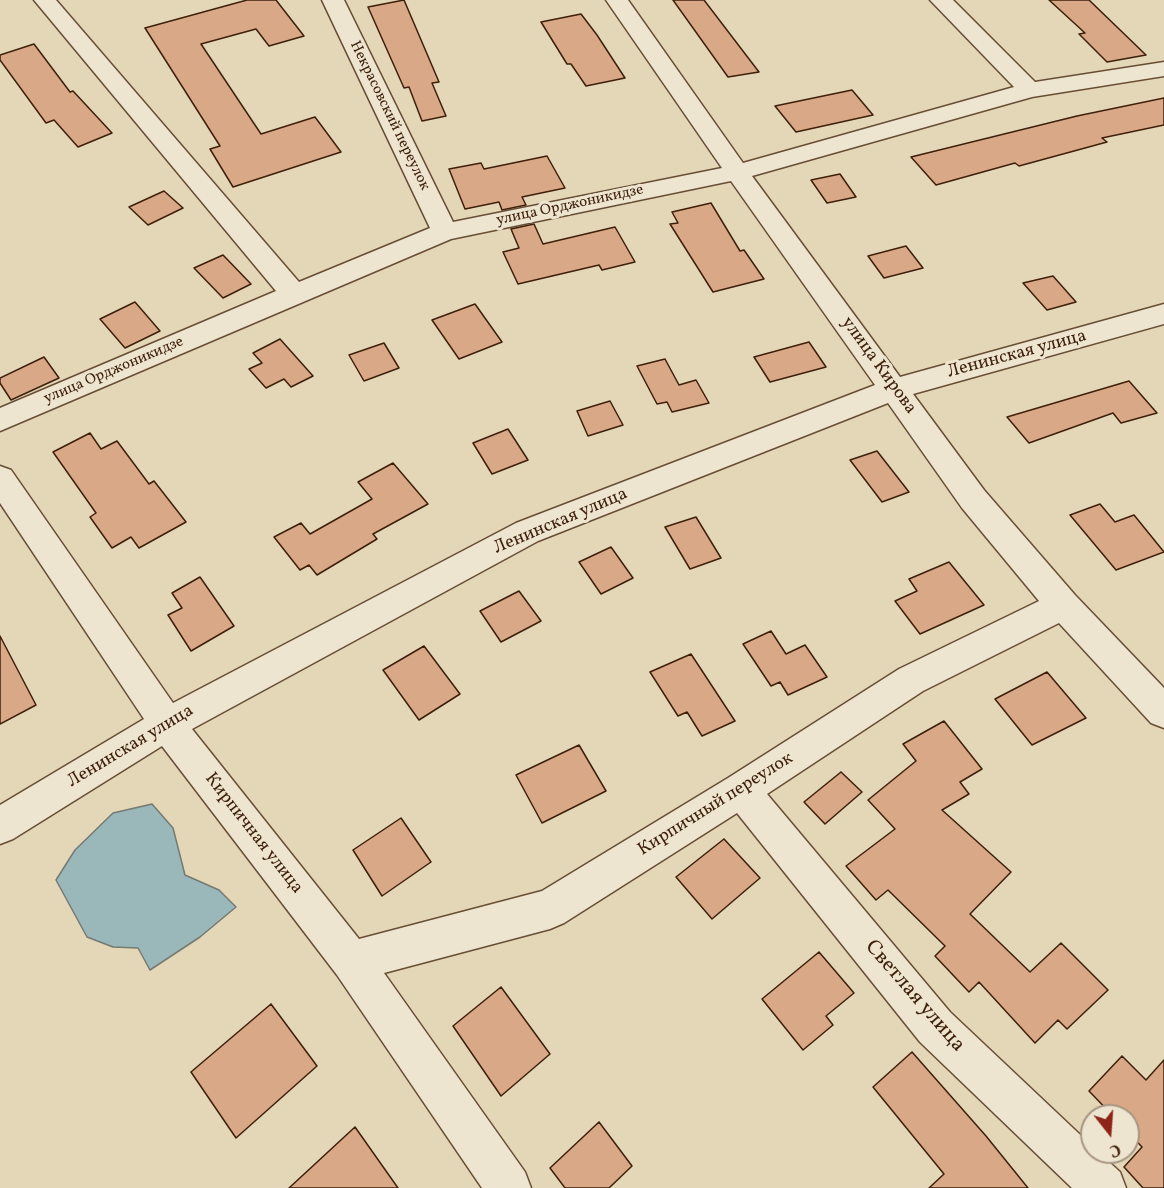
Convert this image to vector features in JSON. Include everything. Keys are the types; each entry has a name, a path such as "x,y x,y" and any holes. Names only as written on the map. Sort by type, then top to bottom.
{"street":[{"path":"45,0 294,294"},
{"name":"Некрасовский переулок","path":"333,0 445,232"},
{"name":"улица Кирова","path":"617,0 737,172 973,499 1063,605 1164,712"},
{"path":"941,0 1030,90"},
{"name":"улица Орджоникидзе","path":"0,420 445,232 737,172 1030,90 1164,69"},
{"name":"Ленинская улица","path":"0,826 167,724 527,532 895,389 1164,314"},
{"name":"Кирпичная улица","path":"0,478 167,724 351,961 509,1188"},
{"name":"Кирпичный переулок","path":"351,961 550,909 741,790 911,680 1063,605"},
{"name":"Светлая улица","path":"741,790 935,1027 1104,1188"}],"water":[{"path":"152,804 173,828 185,875 219,890 236,907 200,937 150,970 138,948 113,947 87,937 56,880 75,850 113,813"}],"building":[{"path":"247,0 276,0 304,36 269,46 256,29 201,44 261,134 315,117 341,152 233,187 210,149 220,146 145,28"},
{"path":"404,0 439,82 432,83 446,116 422,121 409,87 404,88 368,7"},
{"path":"673,0 704,0 759,72 728,77"},
{"path":"1049,0 1089,0 1146,55 1107,62 1079,34 1085,33"},
{"path":"581,14 625,78 586,86 571,64 567,64 541,22"},
{"path":"34,44 70,92 73,91 112,133 78,147 54,120 46,123 0,60 0,55"},
{"path":"852,90 873,115 796,132 775,106"},
{"path":"1164,98 1164,125 1102,138 1107,142 1019,166 1015,163 936,185 911,157 1077,116"},
{"path":"547,156 565,188 522,197 526,205 502,210 499,202 465,209 449,169 481,163 484,169"},
{"path":"840,174 856,197 827,203 811,180"},
{"path":"164,191 183,208 148,225 129,207"},
{"path":"711,203 740,251 744,250 764,279 713,292 670,224 678,223 672,212"},
{"path":"534,224 543,244 615,227 635,262 602,270 599,265 518,284 503,252 519,248 511,229"},
{"path":"906,246 923,268 884,278 868,256"},
{"path":"223,255 251,284 223,298 194,268"},
{"path":"1053,276 1076,302 1047,310 1023,283"},
{"path":"135,302 160,331 125,348 100,319"},
{"path":"475,304 502,342 459,359 432,320"},
{"path":"280,339 313,376 291,387 284,379 266,388 249,369 262,363 253,353"},
{"path":"809,342 826,367 770,382 754,357"},
{"path":"384,343 399,368 364,381 349,355"},
{"path":"44,357 59,378 11,400 0,383 0,378"},
{"path":"665,359 679,385 696,380 709,403 672,412 667,402 657,404 637,366"},
{"path":"1129,381 1157,413 1121,423 1113,413 1029,443 1007,417"},
{"path":"610,401 623,425 588,436 577,411"},
{"path":"508,429 528,460 492,474 473,443"},
{"path":"90,433 101,449 117,441 149,484 154,481 186,522 139,548 131,537 112,548 90,517 96,513 53,452"},
{"path":"877,451 909,492 882,502 850,460"},
{"path":"393,463 428,504 373,534 377,539 317,575 309,565 300,570 274,537 301,523 310,534 372,499 358,482"},
{"path":"1100,504 1115,522 1134,515 1164,552 1116,570 1070,515"},
{"path":"696,517 721,558 690,569 665,527"},
{"path":"611,547 633,578 601,594 579,562"},
{"path":"949,562 984,605 920,634 895,601 917,591 909,579"},
{"path":"200,577 234,626 191,651 168,615 182,608 172,593"},
{"path":"519,591 541,621 501,642 480,611"},
{"path":"771,631 786,654 805,645 827,677 788,695 780,682 771,686 743,644"},
{"path":"0,636 36,705 0,724"},
{"path":"424,646 460,694 419,720 383,670"},
{"path":"691,654 735,721 702,736 687,712 678,716 650,672"},
{"path":"1047,672 1086,718 1032,745 995,699"},
{"path":"944,721 982,769 960,782 969,794 942,810 1011,872 970,914 1030,972 1061,943 1108,990 1067,1029 1058,1020 1035,1043 979,982 969,992 935,956 945,946 888,890 876,900 846,866 895,829 868,800 916,761 903,744"},
{"path":"579,745 606,791 542,823 516,775"},
{"path":"841,772 862,792 825,824 804,802"},
{"path":"401,818 431,862 382,896 353,850"},
{"path":"724,839 760,878 712,919 676,877"},
{"path":"819,952 854,993 826,1016 833,1025 803,1050 762,999"},
{"path":"501,987 550,1054 501,1096 453,1026"},
{"path":"271,1004 317,1066 236,1138 191,1072"},
{"path":"912,1052 1028,1188 929,1188 944,1174 873,1087"},
{"path":"1122,1056 1146,1080 1164,1060 1164,1188 1143,1188 1124,1167 1127,1164 1140,1164 1142,1147 1140,1145 1140,1104 1101,1104 1089,1091"},
{"path":"599,1122 632,1166 609,1188 565,1188 550,1168"},
{"path":"355,1127 398,1188 289,1188"}]}
